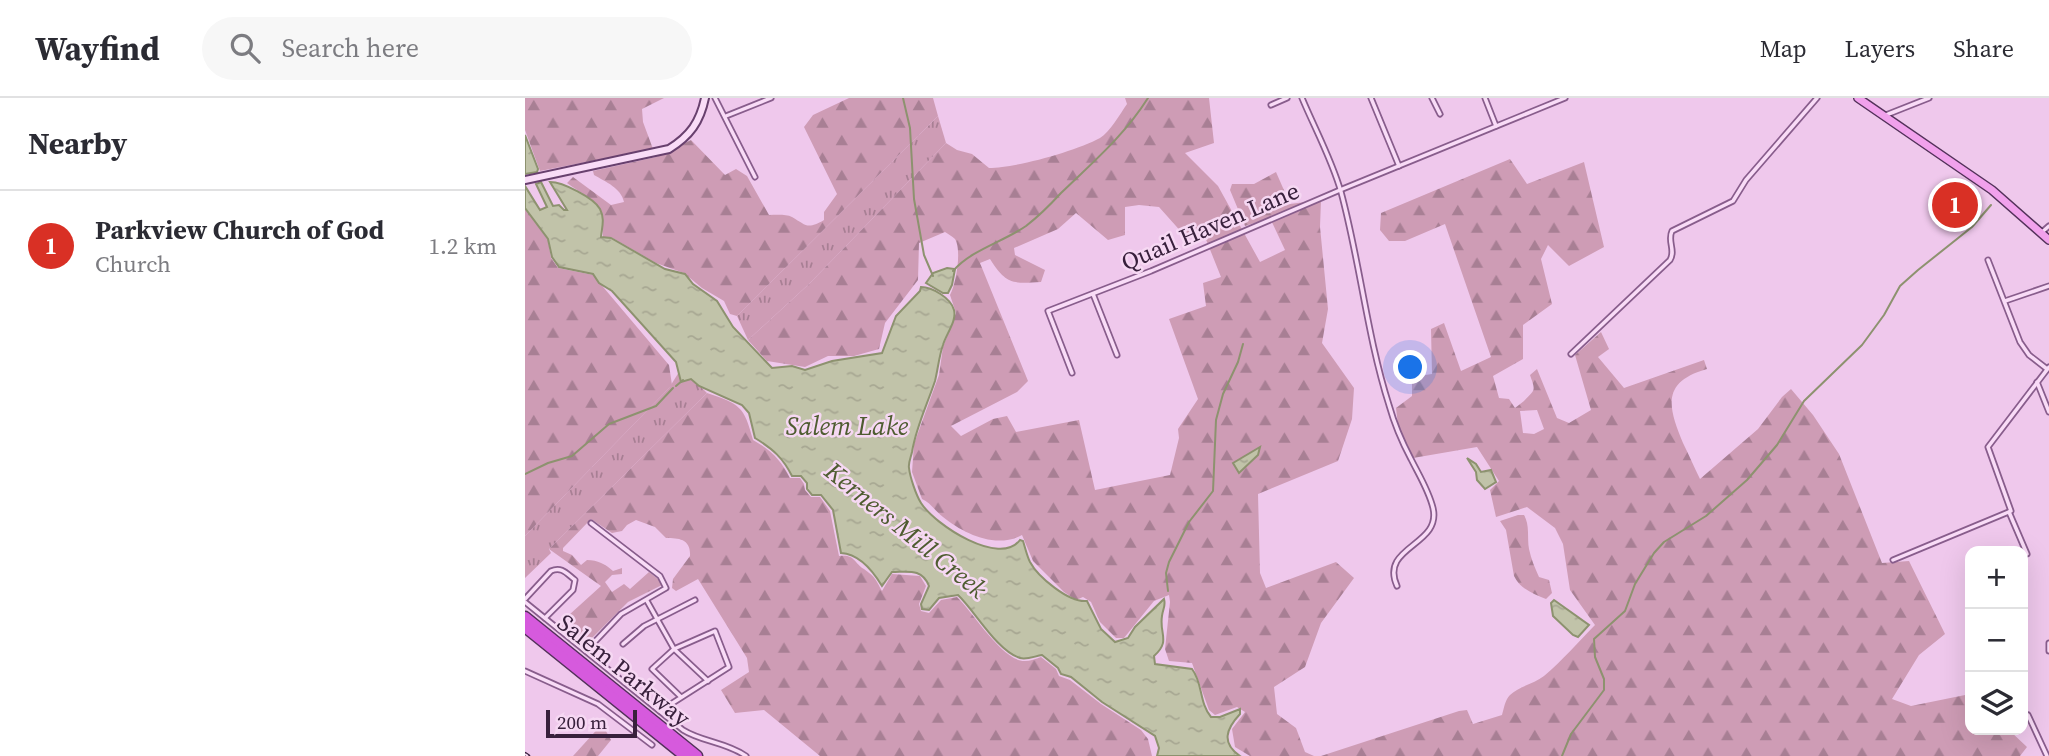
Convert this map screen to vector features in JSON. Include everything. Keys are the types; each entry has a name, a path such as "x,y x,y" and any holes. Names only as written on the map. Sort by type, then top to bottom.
{"highway":[{"name":"Salem Parkway","path":"525,617 697,756"},
{"name":"Salem Parkway","path":"525,627 685,756"}],"main road":[{"path":"525,180 669,149 696,125 705,98"},
{"path":"1858,98 1992,190 2049,240"}],"street":[{"path":"715,98 755,177"},
{"path":"726,116 771,98"},
{"path":"1271,105 1287,98"},
{"path":"1302,98 1340,190 1389,406 1434,511 1434,522 1428,531 1401,555 1393,567 1397,586"},
{"path":"1371,98 1399,166"},
{"path":"1432,98 1440,114"},
{"path":"1485,98 1496,126"},
{"name":"Quail Haven Lane","path":"1072,373 1048,311 1151,271 1565,98"},
{"path":"1571,354 1670,260 1673,252 1670,236 1672,231 1733,201 1746,180 1817,98"},
{"path":"1884,116 1929,98"},
{"path":"2041,233 2049,226"},
{"path":"1988,260 2019,342 2029,355 2048,368 1988,447 2011,511 2009,512 2024,546"},
{"path":"2004,301 2049,286"},
{"path":"1093,294 1117,355"},
{"path":"2037,382 2049,412"},
{"path":"1893,559 2009,512"},
{"path":"586,651 621,614 666,588 660,576 591,523"},
{"path":"545,618 573,590 575,580 562,569 551,571 525,601 545,618 688,733 725,745 746,756"},
{"path":"623,644 644,626 695,600"},
{"path":"647,601 674,649 708,681"},
{"path":"660,711 729,667 715,631 674,649 652,669 681,697"},
{"path":"2049,643 2049,651"},
{"path":"525,671 598,704 652,745"},
{"path":"2028,715 2047,756"}],"green space":[{"path":"525,98 664,98 642,109 643,122 653,149 540,171 525,130"},
{"path":"849,98 933,98 938,116 737,316 730,314 724,301 684,273 656,263 611,237 603,237 601,215 596,204 567,183 573,177 611,205 624,202 616,189 594,175 593,171 656,157 691,140 725,175 736,169 747,176 769,215 787,215 807,225 814,225 824,220 824,212 837,194 804,127 813,115"},
{"path":"1125,98 1209,98 1214,143 1185,153 1218,186 1260,262 1285,250 1270,218 1245,226 1230,190 1232,184 1254,184 1276,172 1290,204 1321,200 1320,227 1328,309 1322,343 1354,388 1352,419 1338,461 1258,494 1260,573 1266,588 1336,562 1354,578 1321,623 1305,667 1274,687 1277,714 1296,728 1305,752 1314,756 1250,756 1235,747 1232,729 1245,712 1237,707 1215,715 1209,710 1192,663 1169,661 1165,649 1169,595 1154,601 1124,638 1116,638 1100,622 1091,602 1083,597 1076,600 1064,592 1033,561 1022,535 1002,540 981,538 951,523 922,499 912,472 914,444 939,375 943,347 956,313 950,295 958,259 957,244 953,237 945,232 919,243 918,280 885,323 879,349 854,356 828,356 805,367 767,361 748,340 809,284 946,143 957,150 972,154 989,168 1030,162 1100,138 1127,104","holes":["1125,207 1159,207 1184,235 1205,237 1221,277 1203,283 1206,306 1169,319 1198,399 1178,429 1179,438 1170,475 1095,490 1079,420 1016,432 1007,416 993,419 961,436 951,426 1017,392 1028,381 980,263 990,259 1011,281 1041,282 1045,270 1015,255 1014,248 1058,229 1076,213 1108,240 1125,235"]},
{"path":"938,116 946,143 809,284 748,340 737,316"},
{"path":"1510,159 1527,184 1584,162 1604,247 1569,266 1548,245 1541,259 1552,304 1523,325 1523,359 1493,376 1499,398 1509,399 1515,408 1532,392 1534,388 1530,375 1537,369 1557,418 1569,423 1591,410 1575,355 1601,332 1609,349 1598,357 1624,388 1704,360 1707,369 1682,381 1672,397 1678,430 1700,479 1758,429 1791,389 1813,415 1839,454 1882,563 1909,561 1945,634 1919,655 1892,699 1911,706 1965,695 1965,735 2014,735 2027,747 2020,756 1321,756 1459,711 1467,710 1473,724 1502,715 1510,695 1544,676 1595,625 1570,590 1563,544 1555,528 1527,507 1496,517 1490,490 1499,481 1477,447 1413,458 1398,425 1396,408 1412,396 1412,377 1432,374 1431,329 1444,323 1461,371 1491,357 1445,224 1405,241 1389,241 1380,230 1381,213","holes":["1537,410 1544,429 1534,434 1523,433 1520,411"]},
{"path":"525,209 548,240 551,258 558,268 593,275 669,365 672,385 525,536"},
{"path":"679,372 694,380 707,393 549,549 551,553 525,578 525,536 669,388"},
{"path":"707,393 727,400 739,408 747,420 753,440 775,456 790,478 800,478 811,497 820,497 830,511 839,556 853,559 873,576 882,591 892,574 920,576 926,586 919,604 921,611 929,613 941,600 957,597 988,635 1007,653 1025,661 1041,657 1056,669 1059,676 1070,680 1141,730 1148,739 1152,756 820,756 764,710 735,713 721,690 749,672 747,658 698,579 676,591 672,588 673,579 690,556 689,546 680,539 666,538 655,527 636,520 622,531 612,533 591,519 563,551 572,555 581,565 591,560 613,571 622,568 622,574 612,575 605,582 612,592 624,584 630,589 649,572 662,582 662,585 628,602 587,643 559,624 601,586 549,549"},
{"path":"1524,515 1526,519 1529,549 1539,577 1549,580 1552,593 1546,599 1524,588 1514,576 1506,530 1500,521"},
{"path":"602,724 611,740 598,756 573,756"}],"water":[{"path":"525,135 538,169 537,172 525,174"},
{"name":"Salem Lake","path":"541,182 553,206 559,205 567,210 550,182 570,188 597,205 603,223 601,237 611,238 665,269 685,274 693,284 717,301 733,327 772,368 792,366 805,370 832,361 882,353 896,316 921,287 945,297 954,310 954,319 942,349 909,464 912,481 921,503 928,512 953,531 984,546 998,549 1023,541 1030,562 1040,575 1072,598 1087,601 1101,629 1115,642 1128,638 1135,627 1164,599 1161,622 1163,641 1154,656 1155,664 1192,669 1211,717 1220,717 1240,709 1240,714 1229,730 1228,741 1240,756 1157,756 1159,748 1155,736 1102,702 1071,677 1061,674 1058,668 1042,655 1020,658 1011,654 958,595 939,598 929,610 922,609 921,604 929,586 923,576 914,572 892,572 882,586 860,560 841,553 833,510 821,495 812,495 801,476 792,476 777,454 755,438 749,413 742,405 699,386 691,379 681,382 676,362 612,291 599,283 593,274 559,267 552,257 548,239 525,208 525,186 540,210 547,207 536,184"},
{"path":"947,268 955,269 948,293 926,283 933,273"},
{"path":"1260,447 1258,455 1239,473 1233,463"},
{"path":"1467,458 1476,464 1481,472 1491,470 1496,482 1485,489 1477,480 1476,472"},
{"path":"1554,600 1589,625 1578,637 1553,616 1551,603"}],"waterway":[{"path":"903,98 910,128 914,199 924,255 933,276"},
{"path":"953,271 969,257 1026,226 1118,137 1148,98"},
{"path":"1562,756 1571,734 1604,690 1604,679 1595,657 1594,639 1625,611 1635,584 1654,553 1664,542 1706,516 1747,480 1777,445 1804,401 1862,345 1884,315 1900,286 1972,227 1991,205"},
{"path":"1168,591 1166,573 1169,562 1189,522 1213,491 1216,420 1223,394 1243,344"},
{"path":"676,386 683,380"},
{"path":"525,474 572,456 609,424 656,406 673,388"}],"place":[{"name":"Parkview Church of God","path":"1955,205"}],"water label":[{"name":"Kerners Mill Creek","path":"906,530"}]}
